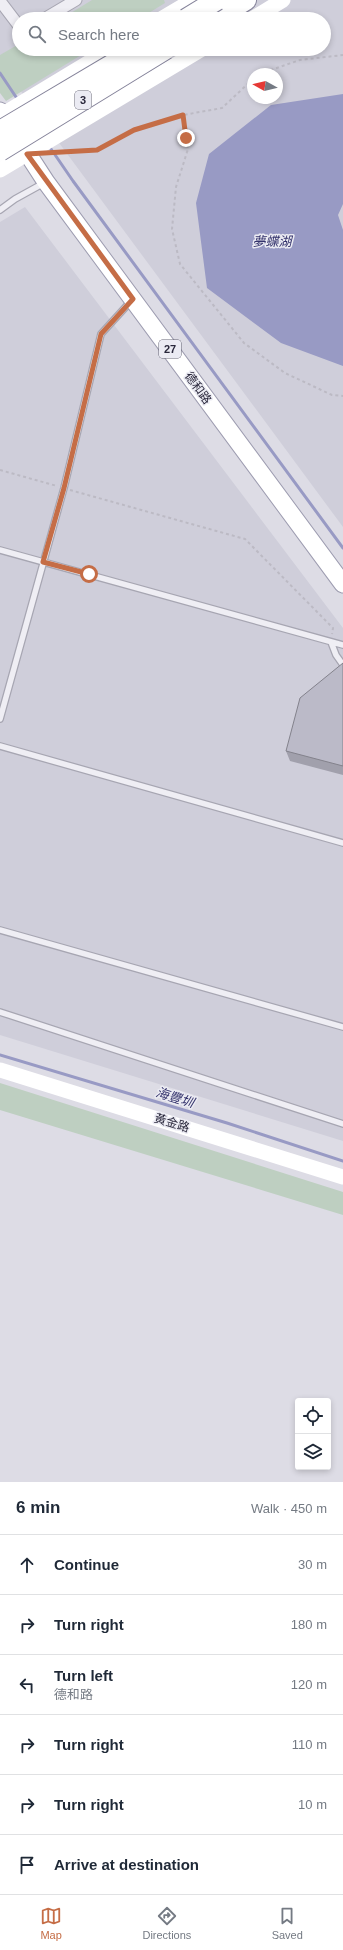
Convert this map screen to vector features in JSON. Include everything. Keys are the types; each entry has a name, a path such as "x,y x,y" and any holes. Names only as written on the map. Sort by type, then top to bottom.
{"highway":[{"path":"187,6 217,0"},
{"path":"226,12 246,0"},
{"name":"3","path":"1,118 124,56"},
{"name":"3","path":"0,151 155,56"}],"main road":[{"path":"263,12 283,0"},
{"path":"175,12 187,6"},
{"path":"1,118 100,56"},
{"path":"0,170 190,56"},
{"name":"德和路","path":"1,118 46,182 343,584"},
{"name":"黃金路","path":"0,1070 343,1177"}],"street":[{"path":"56,12 76,0"},
{"path":"0,1 12,17"}],"lane":[{"path":"0,210 15,199 46,182"},
{"path":"0,719 64,488 101,334 133,299"},
{"path":"0,550 343,646"},
{"path":"331,642 336,655 343,665"},
{"path":"0,746 343,843"},
{"path":"0,930 343,1027"},
{"path":"0,1012 343,1124"}],"path":[{"path":"277,68 300,60 343,55"},
{"path":"51,153 97,150 134,130 183,115 222,108 247,85"},
{"path":"183,115 188,149 176,187 172,229 180,264 244,343 284,373 332,395 343,396"},
{"path":"0,470 245,538 333,628 331,642"}],"shaded area":[{"path":"0,0 343,0 343,527 0,63"},
{"path":"25,207 343,628 343,1141 0,1035 0,222"}],"green space":[{"path":"92,0 164,0 165,3 150,12 72,12"},
{"path":"12,48 12,56 80,56 6,101 0,93 0,55"},
{"path":"0,1083 343,1192 343,1215 0,1110"}],"water":[{"name":"夢蝶湖","path":"343,94 343,204 338,215 343,230 343,366 281,343 207,288 196,203 209,154 271,105"}],"building":[{"path":"343,663 343,766 286,751 300,698"}],"waterway":[{"path":"0,73 18,100"},
{"path":"49,146 73,181 343,548"},
{"name":"海豐圳","path":"0,1055 227,1123 343,1161"}],"route":[{"path":"89,574 43,562 64,488 101,334 133,299 27,154 97,150 134,130 183,115 186,138"}]}
